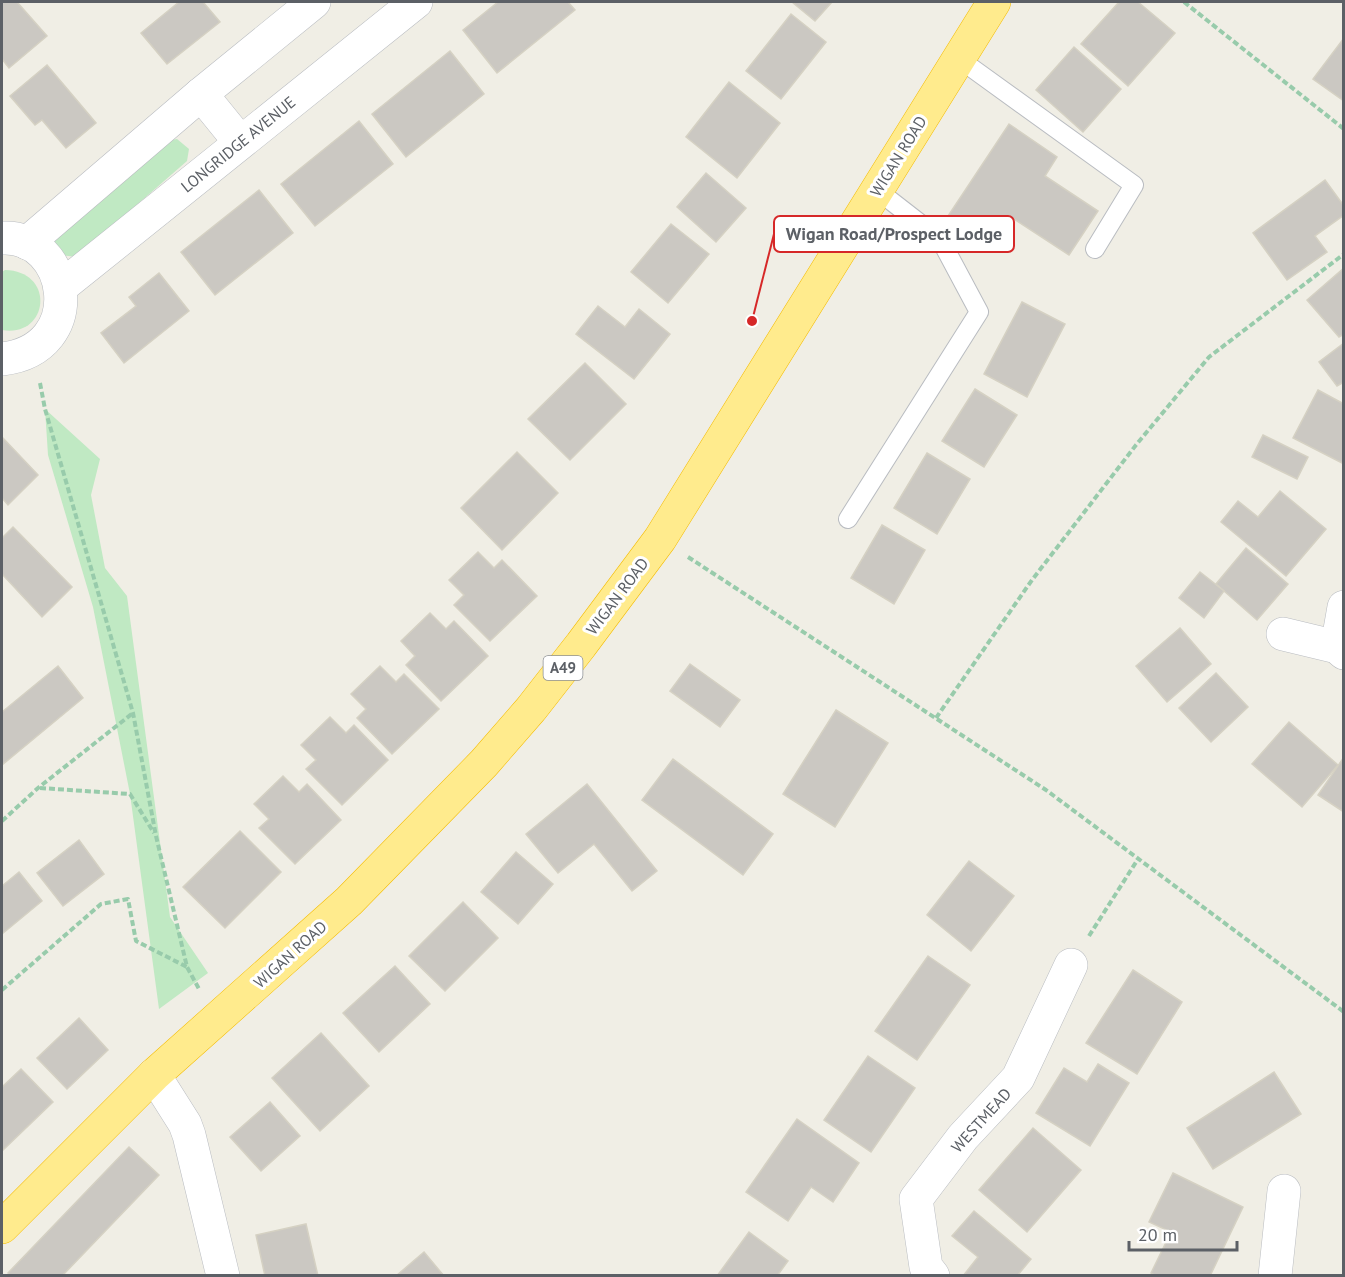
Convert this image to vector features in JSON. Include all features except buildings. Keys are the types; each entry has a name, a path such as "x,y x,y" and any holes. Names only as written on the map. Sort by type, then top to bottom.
{"highway":[{"name":"WIGAN ROAD","path":"2,1227 154,1076 349,901 484,763 531,709 660,539 994,2"}],"street":[{"path":"2,359 17,357 34,350 48,338 57,322 62,305 61,287 54,269 43,254 14,240 201,94 314,2"},
{"name":"LONGRIDGE AVENUE","path":"61,287 415,2"},
{"path":"201,94 240,142"},
{"path":"1283,634 1340,650 1344,607"},
{"name":"WESTMEAD","path":"933,1275 926,1267 916,1199 963,1137 1018,1078 1071,965"},
{"path":"154,1076 187,1130 223,1275"},
{"path":"1275,1275 1284,1191"}],"lane":[{"path":"958,58 1134,185 1095,249"},
{"path":"848,519 979,312 940,239 877,190"}],"path":[{"path":"1184,2 1344,129"},
{"path":"936,718 1032,580 1136,446 1209,357 1344,254"},
{"path":"34,350 45,409 133,713 156,836 187,967 216,1020"},
{"path":"660,539 1046,790 1344,1012"},
{"path":"2,821 38,788 133,713"},
{"path":"38,788 130,794 156,836"},
{"path":"1071,965 1138,859"},
{"path":"2,990 101,904 128,899 136,941 187,967"}],"green space":[{"path":"177,139 189,149 187,161 77,257 60,255 54,246 54,233 166,141"},
{"path":"5,270 21,273 33,281 39,292 40,303 37,315 29,324 18,330 2,330 2,272"},
{"path":"45,409 100,459 91,495 105,568 127,596 170,917 208,973 159,1009 130,794 93,607 48,455"}],"place":[{"name":"Wigan Road/Prospect Lodge","path":"752,321"}]}
